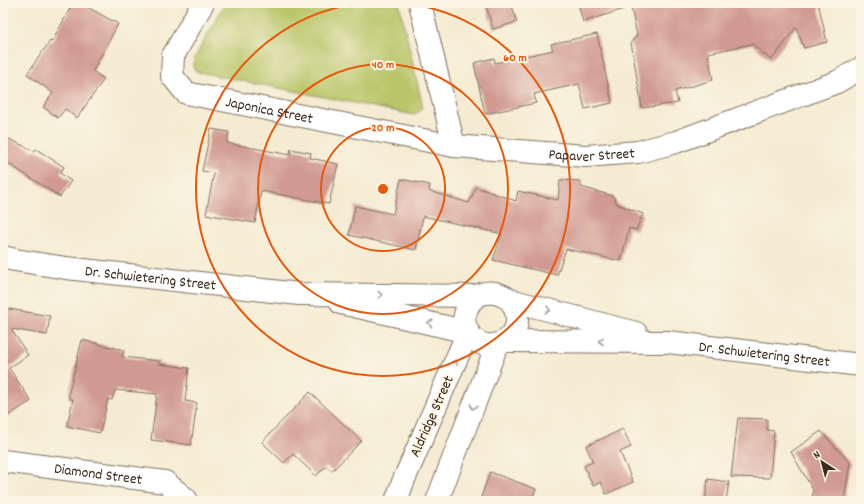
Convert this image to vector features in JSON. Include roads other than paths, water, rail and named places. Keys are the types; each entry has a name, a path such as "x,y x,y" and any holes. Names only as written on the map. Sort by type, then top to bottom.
{"street":[{"name":"Japonica Street","path":"203,3 173,56 172,76 186,93 454,146"},
{"path":"420,3 454,146"},
{"name":"Papaver Street","path":"454,146 586,156 638,152 676,142 830,84 861,68"},
{"name":"Dr. Schwietering Street","path":"3,257 66,268 299,294 478,296"},
{"path":"437,501 501,343 512,334 516,326 518,317 510,300 503,295 494,292 485,293 471,301 464,316 465,324 473,339 480,343 488,345 501,343"},
{"name":"Dr. Schwietering Street","path":"299,294 468,332"},
{"name":"Dr. Schwietering Street","path":"510,300 668,342"},
{"name":"Aldridge Street","path":"396,501 402,482 468,332"},
{"name":"Dr. Schwietering Street","path":"501,343 668,342 861,365"},
{"name":"Diamond Street","path":"3,460 165,482 186,499 186,501"}]}
